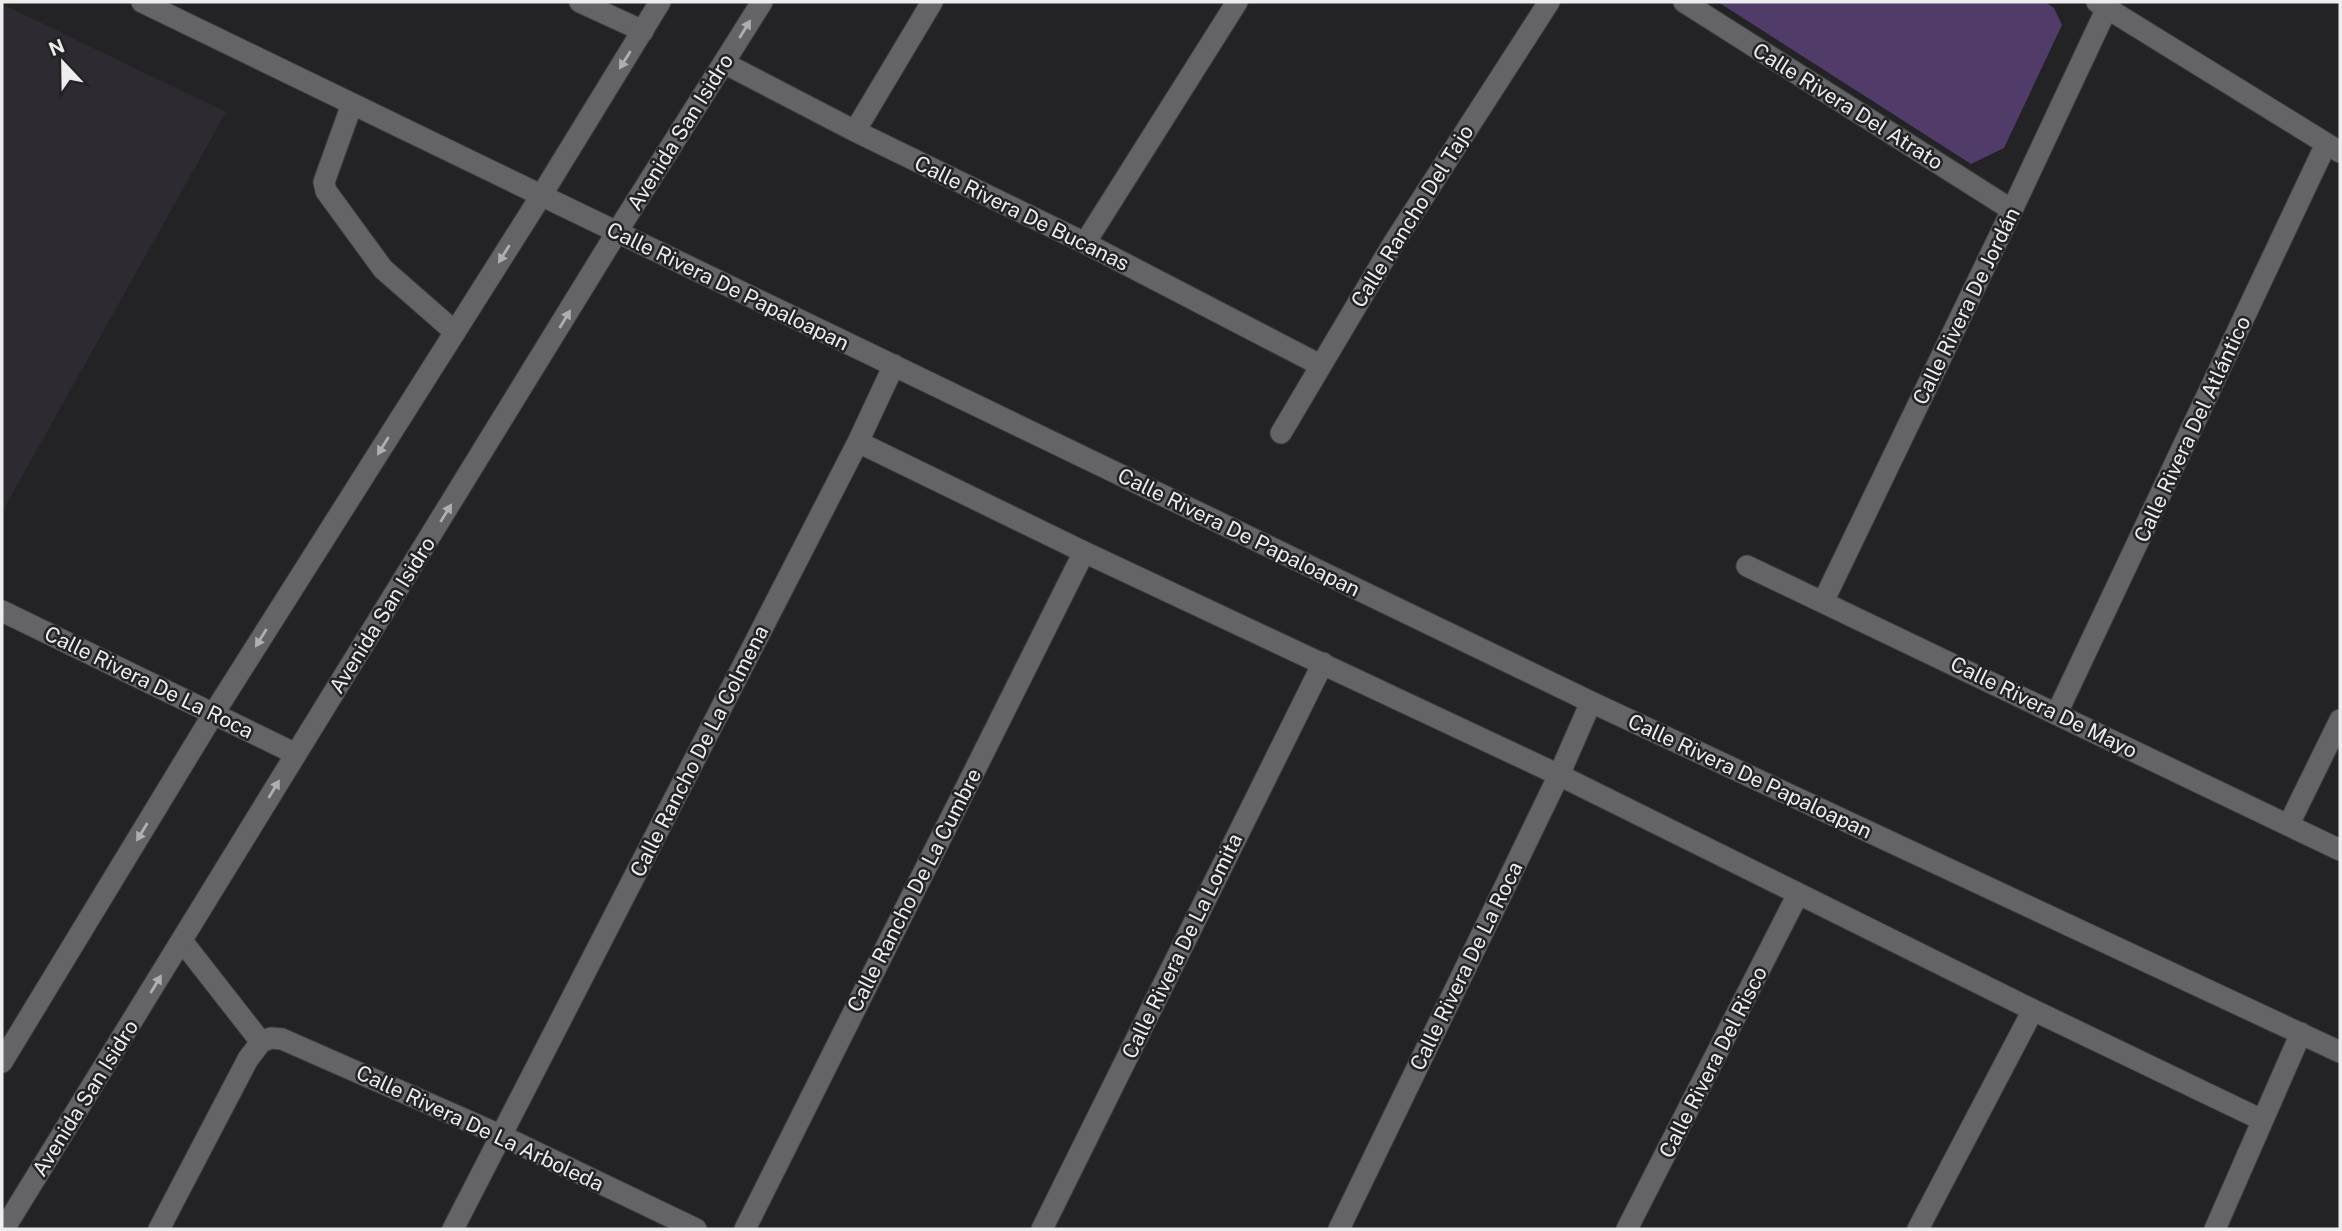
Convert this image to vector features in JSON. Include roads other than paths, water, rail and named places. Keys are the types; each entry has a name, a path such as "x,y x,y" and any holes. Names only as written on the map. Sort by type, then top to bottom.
{"street":[{"name":"Calle Rivera De Papaloapan","path":"142,2 1591,702 2340,1052"},
{"path":"580,2 643,31"},
{"path":"2,1062 214,713 541,196 660,2"},
{"name":"Avenida San Isidro","path":"4,1229 617,232 762,2"},
{"path":"855,131 932,2"},
{"path":"1085,243 1237,2"},
{"name":"Calle Rancho Del Tajo","path":"1281,433 1393,244 1549,2"},
{"name":"Calle Rivera Del Atrato","path":"1684,2 2012,210"},
{"path":"2102,5 2333,148"},
{"name":"Calle Rivera De Jordán","path":"1823,602 2012,210 2102,5"},
{"name":"Calle Rivera De Bucanas","path":"724,63 855,131 1085,243 1320,365"},
{"path":"352,104 324,182 326,191 383,269 455,332"},
{"name":"Calle Rivera Del Atlántico","path":"2057,713 2333,148"},
{"name":"Calle Rancho De La Colmena","path":"453,1229 858,442 894,365"},
{"path":"858,442 1084,552 1559,775 2033,1010 2262,1120"},
{"name":"Calle Rancho De La Cumbre","path":"745,1229 1084,552"},
{"name":"Calle Rivera De Mayo","path":"1747,566 2340,850"},
{"name":"Calle Rivera De La Roca","path":"2,611 296,754"},
{"name":"Calle Rivera De La Lomita","path":"1042,1229 1323,663"},
{"name":"Calle Rivera De La Roca","path":"1339,1229 1559,775 1591,702"},
{"path":"2289,824 2340,720"},
{"name":"Calle Rivera Del Risco","path":"1627,1229 1798,894"},
{"path":"159,1229 248,1059 261,1042 182,941"},
{"path":"1918,1229 2033,1010"},
{"path":"2215,1229 2301,1033"},
{"name":"Calle Rivera De La Arboleda","path":"261,1042 271,1038 282,1039 500,1135 696,1229"}]}
